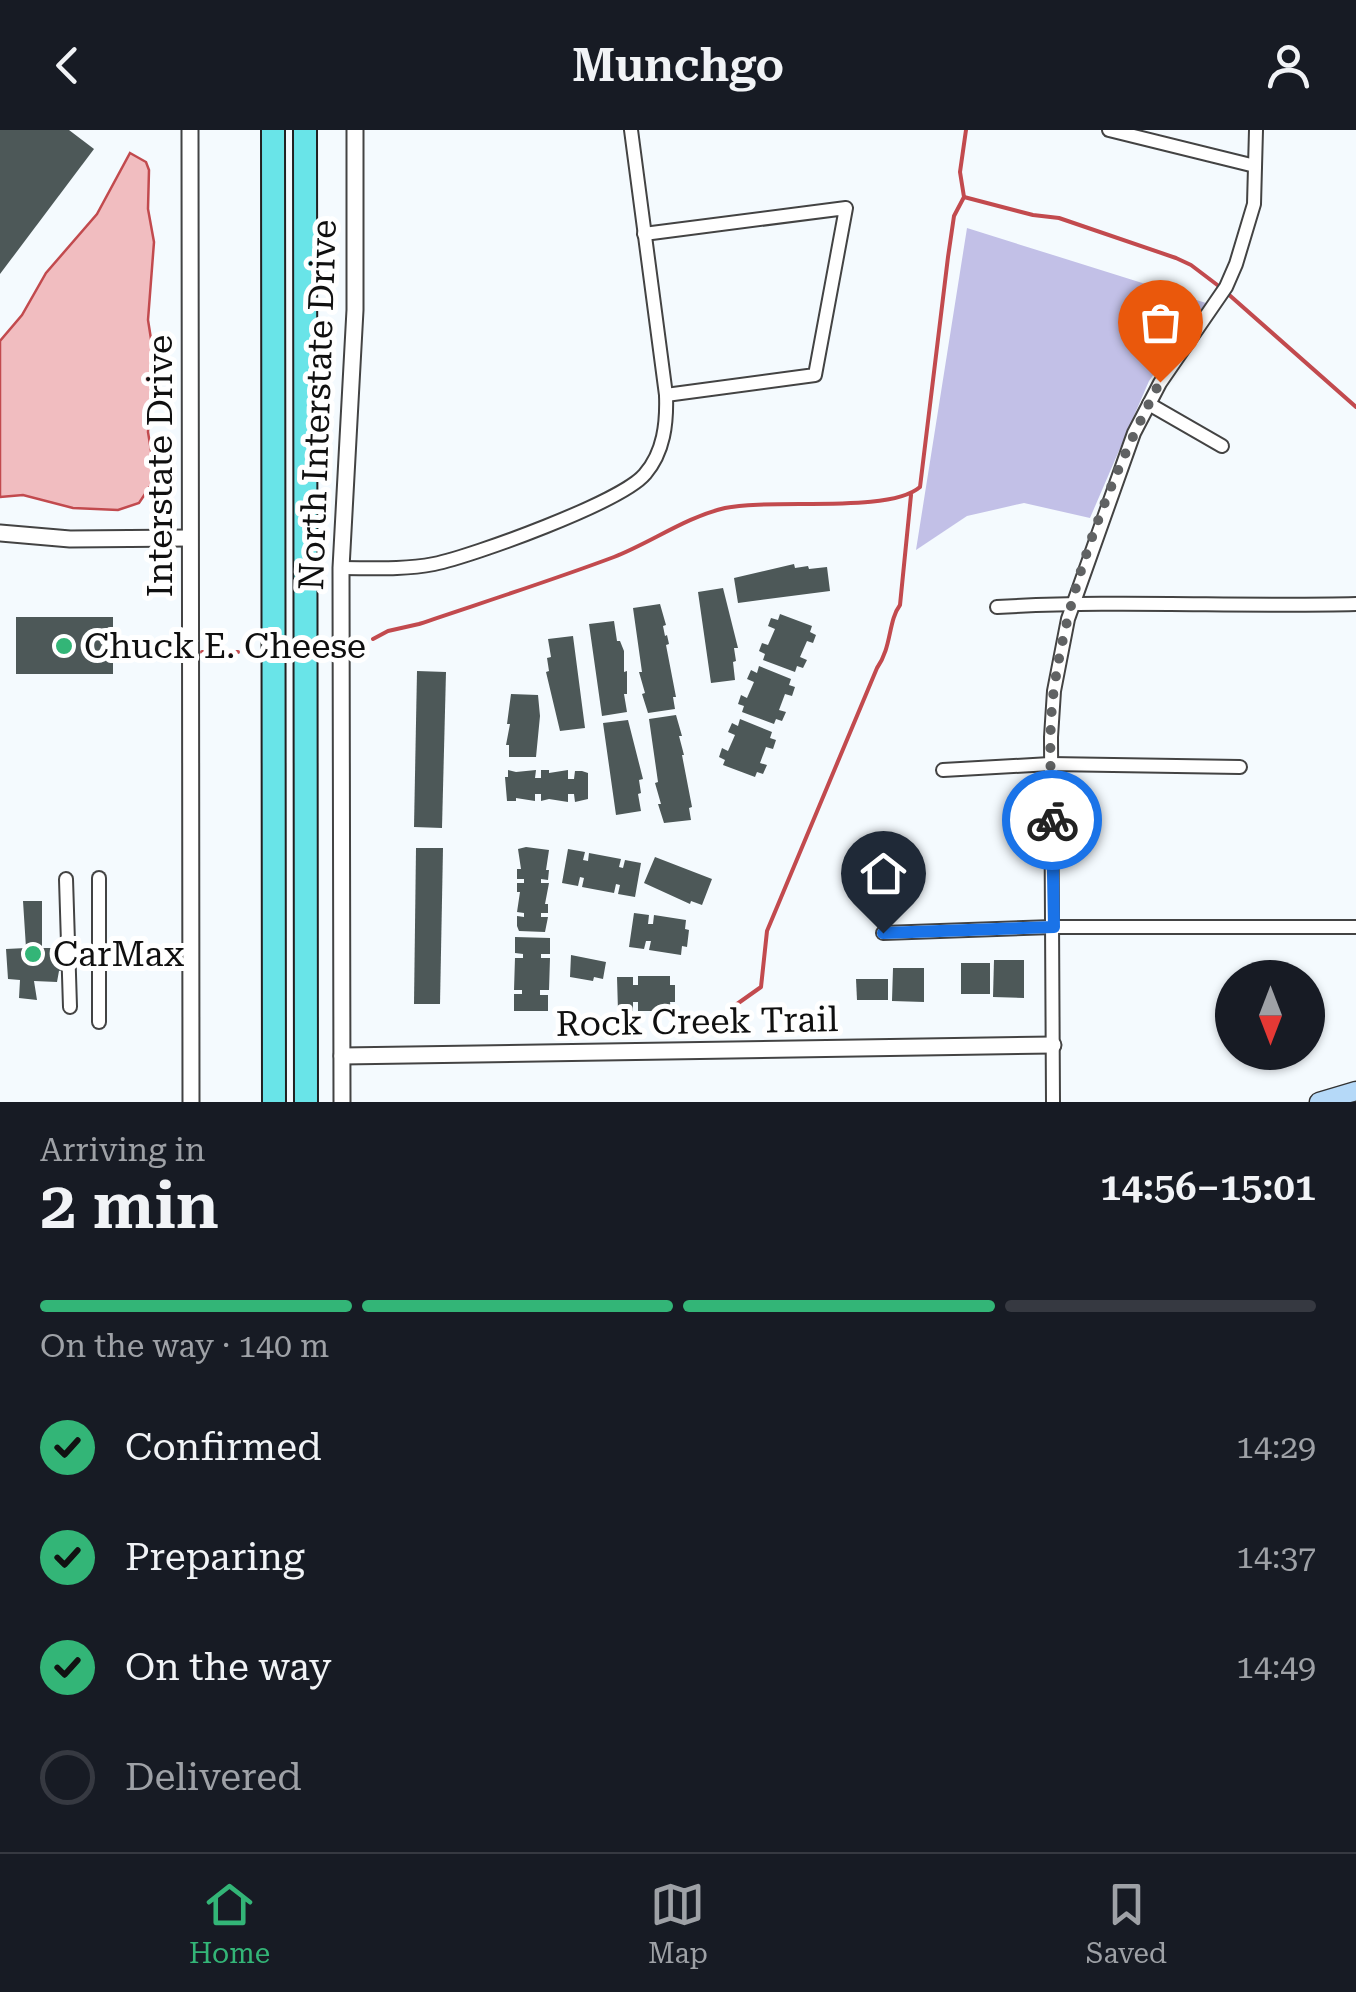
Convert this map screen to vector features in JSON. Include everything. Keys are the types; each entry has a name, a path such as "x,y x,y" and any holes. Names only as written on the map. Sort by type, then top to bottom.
{"highway":[{"path":"273,130 274,1102"},
{"path":"305,130 306,1102"}],"main road":[{"path":"1319,1102 1356,1091"}],"street":[{"name":"Interstate Drive","path":"190,130 192,1102"},
{"name":"North Interstate Drive","path":"342,1102 341,568 355,310 355,130"},
{"path":"341,568 406,568 438,563 611,499 640,480 657,456 666,427 666,394 630,130"},
{"path":"1108,130 1255,166"},
{"path":"1053,1102 1050,764 1054,691 1073,602 1124,458 1167,372 1222,293 1254,204 1256,130"},
{"path":"644,234 846,208 816,374 666,394"},
{"path":"1149,404 1222,446"},
{"path":"0,533 70,539 189,538"},
{"path":"997,607 1073,602 1126,606 1356,604"},
{"path":"943,770 1050,764 1240,767"},
{"path":"98,878 98,1022"},
{"path":"66,879 70,1007"},
{"path":"883,933 1054,927 1356,928"},
{"name":"Rock Creek Trail","path":"342,1056 1053,1045"}],"shaded area":[{"path":"130,153 146,162 149,170 148,209 154,242 148,320 154,358 148,432 153,482 139,503 118,510 73,508 23,495 0,497 0,341 22,315 46,273 97,214"},
{"path":"967,228 1206,303 1149,381 1090,518 1024,503 967,516 916,550"}],"building":[{"path":"0,130 69,130 94,149 0,274"},
{"path":"794,564 795,568 827,567 830,591 738,603 734,578"},
{"path":"723,588 738,648 734,648 735,680 711,683 698,592"},
{"path":"660,604 669,644 666,645 675,709 648,713 642,694 645,693 639,672 633,608"},
{"path":"780,614 812,626 810,632 816,635 813,643 807,641 800,657 807,660 803,668 797,666 795,672 763,660 765,654 759,651 762,643 768,645 775,629 768,626 771,618 778,620"},
{"name":"Chuck E. Cheese","path":"16,617 113,617 113,674 16,674"},
{"path":"614,621 617,641 624,651 624,672 627,671 627,712 602,716 589,624"},
{"path":"573,636 585,728 560,731 546,672 547,658 551,657 548,639"},
{"path":"759,666 791,679 789,685 795,687 792,696 785,694 779,710 786,712 782,721 776,719 774,724 742,712 744,706 738,704 741,695 747,698 754,682 747,679 751,670 757,673"},
{"path":"417,671 446,672 442,828 414,827"},
{"path":"511,694 538,695 536,757 509,757 506,745"},
{"path":"676,715 691,820 664,823 658,804 649,719"},
{"path":"740,719 772,732 770,738 776,740 773,749 766,747 760,763 767,765 763,774 757,772 755,777 723,765 725,760 719,757 722,748 728,751 735,735 728,732 732,723 738,726"},
{"path":"628,720 643,779 639,780 638,794 641,811 616,815 603,723"},
{"path":"508,770 536,770 535,778 541,778 541,770 568,770 568,779 574,779 575,771 588,773 588,799 575,802 574,794 568,794 568,802 541,801 541,794 535,794 535,801 507,801"},
{"path":"416,848 443,848 440,1004 414,1004"},
{"path":"518,849 549,850 548,880 541,879 541,883 549,883 545,904 548,913 541,913 541,917 548,917 545,932 519,931 517,926 517,916 524,917 524,913 517,912 517,883 524,883 524,879 517,879 517,869 521,869"},
{"path":"568,849 585,852 583,860 588,861 589,853 621,859 619,867 623,868 625,860 641,863 635,897 618,894 620,885 616,884 614,893 582,887 584,878 580,877 578,886 562,883"},
{"path":"875,853 887,880 866,889 854,862"},
{"path":"655,857 712,879 702,905 691,901 690,904 644,883"},
{"name":"CarMax","path":"23,901 42,901 42,948 58,948 60,962 64,960 64,970 59,971 57,982 34,981 37,1000 19,998 20,980 8,979 6,949 26,948"},
{"path":"634,913 649,915 648,924 653,924 654,915 686,920 687,947 682,946 681,955 649,950 651,941 646,941 644,949 629,947"},
{"path":"515,937 550,938 550,954 541,954 541,958 550,958 549,990 540,990 540,995 548,995 548,1011 514,1011 514,994 522,994 522,990 514,990 515,958 523,958 523,954 515,953"},
{"path":"571,955 606,962 603,979 570,977"},
{"path":"994,960 1024,960 1024,998 993,997"},
{"path":"961,963 990,963 990,994 961,994"},
{"path":"893,968 924,968 924,1002 892,1001"},
{"path":"638,976 670,976 670,985 675,985 671,1011 638,1011 638,1002 633,1002 633,1011 618,1011 617,977 633,977 633,985 638,985"},
{"path":"856,979 888,979 888,1000 857,1000"}],"waterway":[{"path":"373,639 614,557 697,517 725,508 857,503 905,495 920,487 954,216 964,197 960,172 966,130"},
{"path":"964,197 1059,218 1176,258 1220,287"},
{"path":"1227,293 1356,407"},
{"path":"737,1004 761,987 767,931 885,652 900,605 911,495"},
{"path":"202,652 238,652"}],"way so far":[{"path":"1052,820 1050,737 1054,691 1068,620 1126,452 1160,382"}],"place":[{"name":"Chuck E. Cheese","path":"64,646"},
{"name":"CarMax","path":"33,954"}],"route":[{"path":"883,933 1054,927 1052,820"}]}
